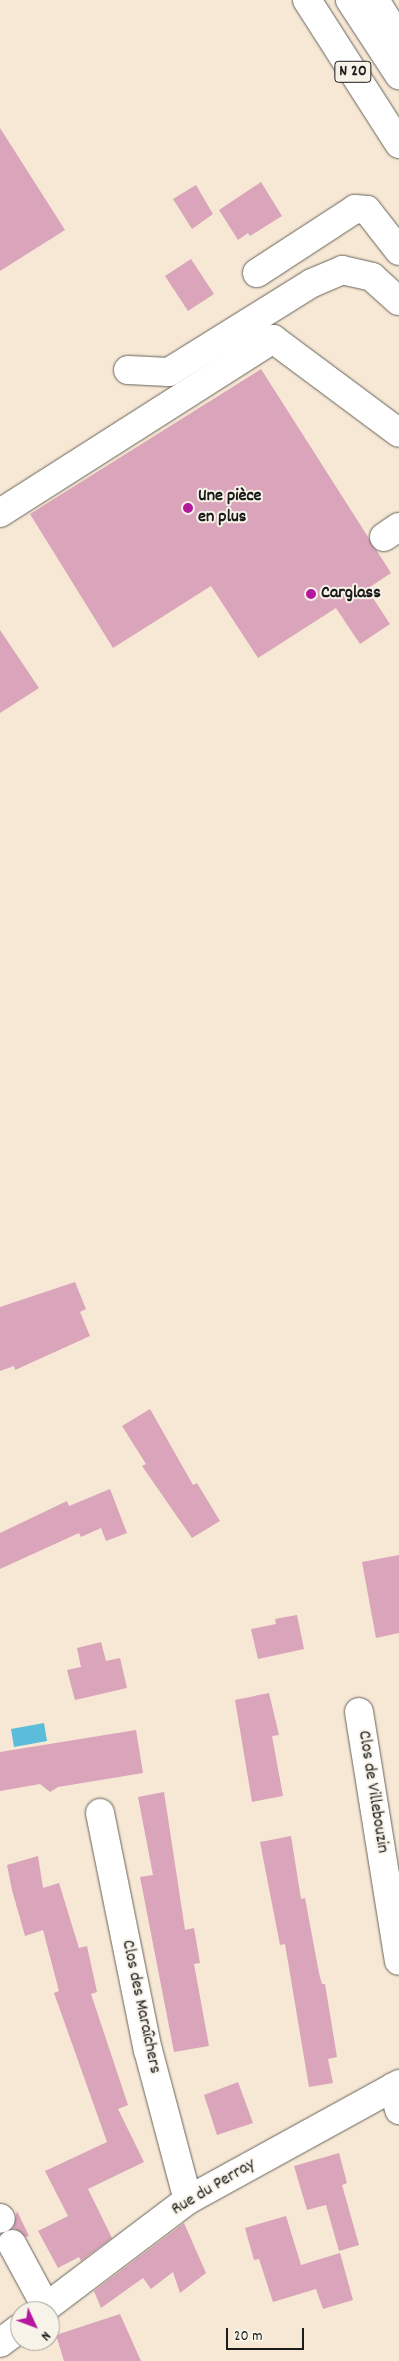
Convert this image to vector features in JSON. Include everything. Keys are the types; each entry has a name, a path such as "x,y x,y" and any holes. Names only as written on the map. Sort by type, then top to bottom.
{"street":[{"name":"N 20","path":"307,0 399,144"},
{"name":"N 20","path":"350,0 399,75"},
{"path":"375,0 399,39"},
{"path":"257,273 355,209 366,210 399,251"},
{"path":"128,370 169,372 312,283 342,270 372,277 399,301"},
{"path":"0,513 273,339 399,433"},
{"name":"Clos de Villebouzin","path":"359,1712 399,1962"},
{"name":"Clos des Maraîchers","path":"100,1813 148,2050 188,2200"},
{"name":"Rue du Perray","path":"55,2301 188,2200 397,2094"},
{"path":"12,2244 40,2301"}],"water":[{"path":"44,1723 47,1741 14,1747 11,1729"}],"building":[{"path":"0,128 65,230 0,271"},
{"path":"261,182 282,216 250,236 248,233 238,240 219,210"},
{"path":"196,185 213,214 192,229 173,199"},
{"path":"191,259 214,294 188,311 165,276"},
{"name":"Une pièce en plus","path":"261,369 391,573 367,589 390,624 360,644 336,608 258,658 211,586 113,648 30,514"},
{"path":"0,630 39,688 0,713"},
{"path":"75,1282 86,1309 80,1312 90,1336 15,1370 14,1366 0,1371 0,1307"},
{"path":"150,1409 193,1485 197,1483 220,1521 192,1538 142,1466 146,1464 122,1426"},
{"path":"110,1489 127,1533 106,1541 101,1528 81,1537 79,1533 0,1569 0,1533 67,1501 69,1506"},
{"path":"399,1555 399,1633 376,1638 362,1562"},
{"path":"297,1615 304,1649 258,1659 251,1629 276,1624 275,1619"},
{"path":"101,1642 106,1661 120,1658 127,1688 75,1700 67,1670 81,1667 77,1648"},
{"path":"269,1693 279,1735 272,1736 283,1796 252,1802 235,1700"},
{"path":"136,1730 143,1773 58,1787 50,1792 40,1784 0,1791 0,1752"},
{"path":"164,1792 185,1930 194,1928 200,1963 194,1964 209,2046 174,2052 140,1877 153,1875 138,1797"},
{"path":"291,1836 301,1899 305,1898 319,1973 322,1984 325,1984 337,2057 328,2059 333,2083 309,2087 285,1944 280,1945 260,1842"},
{"path":"38,1856 43,1888 59,1883 79,1948 87,1946 97,1992 91,1994 128,2105 118,2109 144,2162 88,2189 112,2238 81,2261 79,2257 58,2268 38,2231 68,2216 45,2171 107,2142 54,1993 59,1991 43,1930 25,1936 12,1890 7,1865"},
{"path":"238,2082 253,2123 217,2135 204,2095"},
{"path":"339,2153 347,2183 342,2185 359,2245 339,2251 326,2205 307,2210 294,2166"},
{"path":"17,2211 29,2236 26,2237 13,2228"},
{"path":"286,2216 301,2265 340,2253 353,2300 323,2309 316,2289 273,2302 259,2259 254,2260 245,2228"},
{"path":"184,2223 206,2273 180,2293 173,2272 151,2289 143,2278 101,2308 94,2291"},
{"path":"120,2314 141,2361 64,2361 60,2348 60,2334"}],"place":[{"name":"Une pièce en plus","path":"188,508"},
{"name":"Carglass","path":"311,594"}]}
